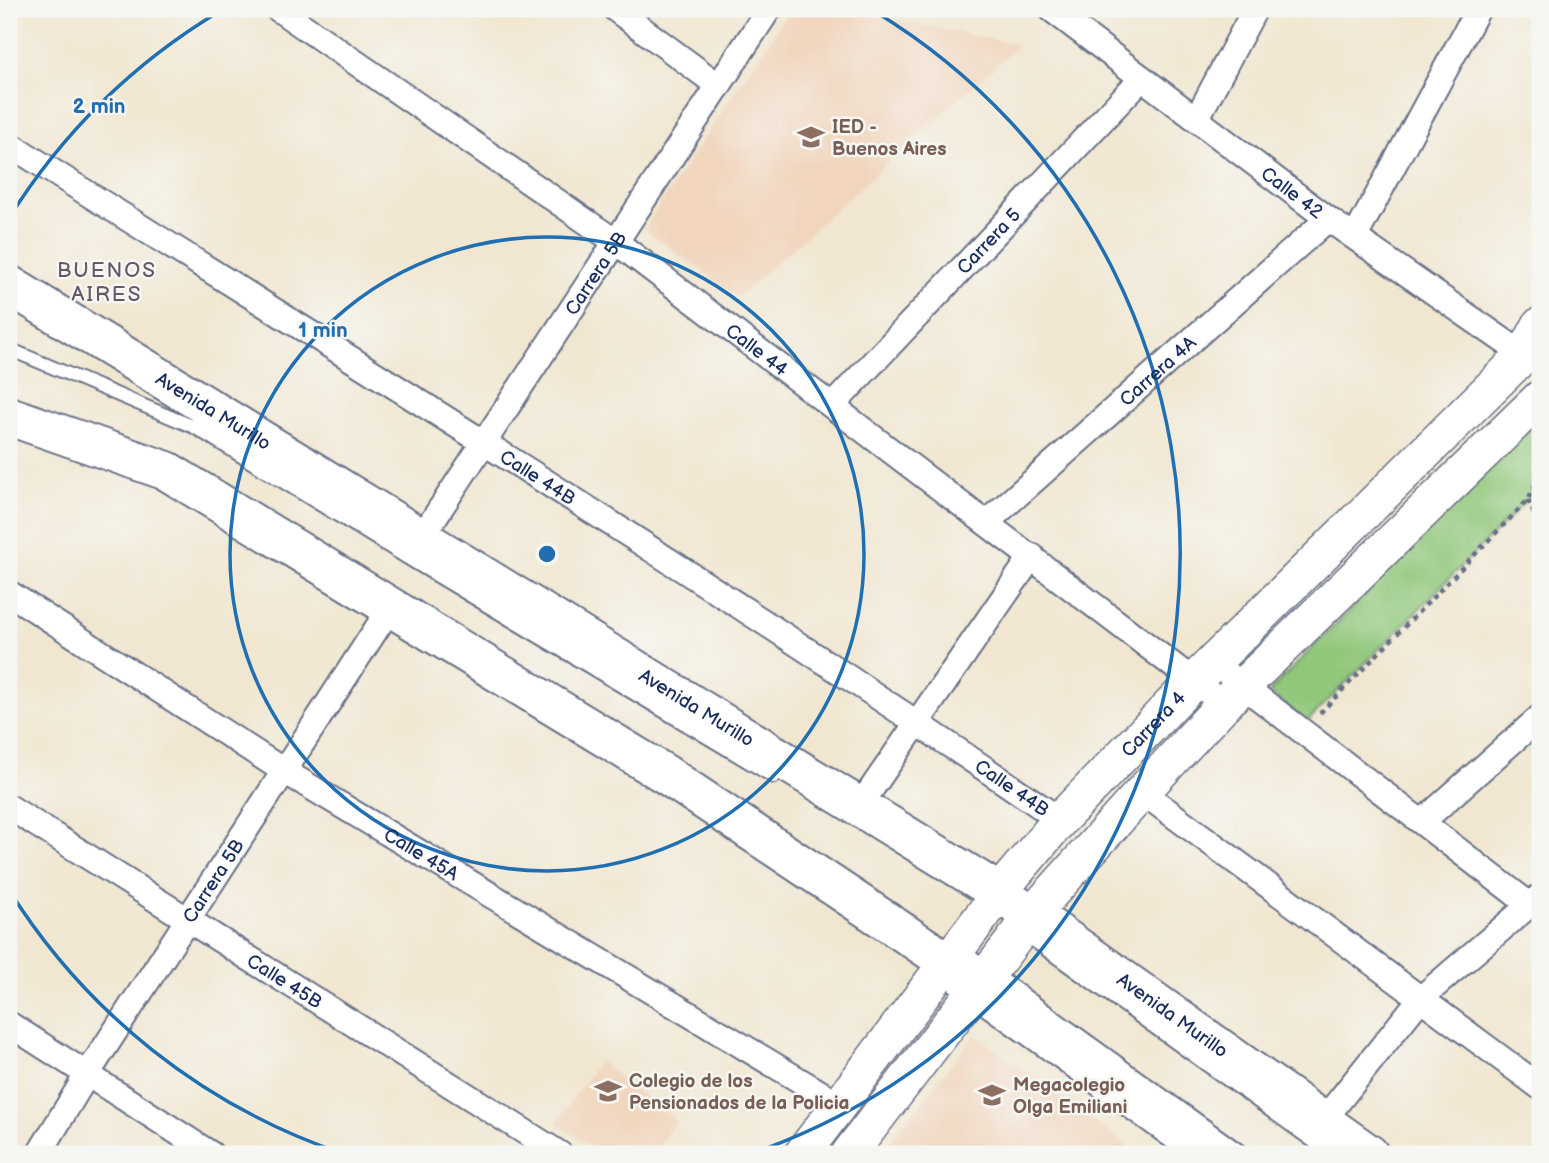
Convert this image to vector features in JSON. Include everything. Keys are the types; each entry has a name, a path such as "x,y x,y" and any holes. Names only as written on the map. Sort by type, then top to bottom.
{"main road":[{"name":"Avenida Murillo","path":"9,285 859,807 1003,912 1327,1138 1369,1154"},
{"path":"9,416 167,471 665,774 950,950 984,980 1210,1154"}],"street":[{"name":"Calle 44","path":"278,9 616,242 1032,556 1204,671 1234,696 1302,731 1423,821 1537,900"},
{"path":"615,9 719,86"},
{"name":"Carrera 5B","path":"421,538 769,9"},
{"name":"Calle 42","path":"1051,9 1328,219 1532,359"},
{"path":"1196,118 1255,9"},
{"path":"1355,237 1478,9"},
{"name":"Carrera 5","path":"834,405 1142,78"},
{"name":"Calle 44B","path":"9,144 484,443 918,722 1060,820"},
{"name":"Carrera 4A","path":"987,522 1328,219"},
{"name":"Carrera 4","path":"849,1154 984,980 1003,912 1060,820 1204,671 1532,359 1540,325"},
{"name":"Carrera 4","path":"802,1154 950,950 1003,912 1142,792 1234,696 1540,398"},
{"path":"859,807 1032,556"},
{"name":"Calle 45A","path":"9,593 284,771 839,1104"},
{"name":"Carrera 5B","path":"39,1154 88,1073 390,608"},
{"path":"1423,821 1540,717"},
{"path":"1142,792 1540,1087"},
{"name":"Calle 45B","path":"9,807 560,1154"},
{"path":"1327,1138 1420,999 1537,900"},
{"path":"9,1024 211,1154"}],"lane":[{"path":"9,349 194,426 414,562 780,780"},
{"path":"984,980 1244,1154"}],"path":[{"path":"1302,731 1528,500 1540,474"},
{"path":"1528,500 1540,528"}],"shaded area":[{"name":"IED - Buenos Aires","path":"790,9 845,9 1019,45 738,297 644,229"},
{"name":"Megacolegio Olga Emiliani","path":"975,1035 1138,1154 880,1154"},
{"name":"Colegio de los Pensionados de la Policia","path":"599,1061 677,1120 653,1154 601,1154 556,1123"}],"green space":[{"path":"1540,417 1540,470 1527,500 1307,722 1269,692"}],"place":[{"name":"IED - Buenos Aires","path":"811,137"},
{"name":"Colegio de los Pensionados de la Policia","path":"608,1091"},
{"name":"Megacolegio Olga Emiliani","path":"992,1095"}],"district":[{"name":"BUENOS AIRES","path":"107,282"}]}
